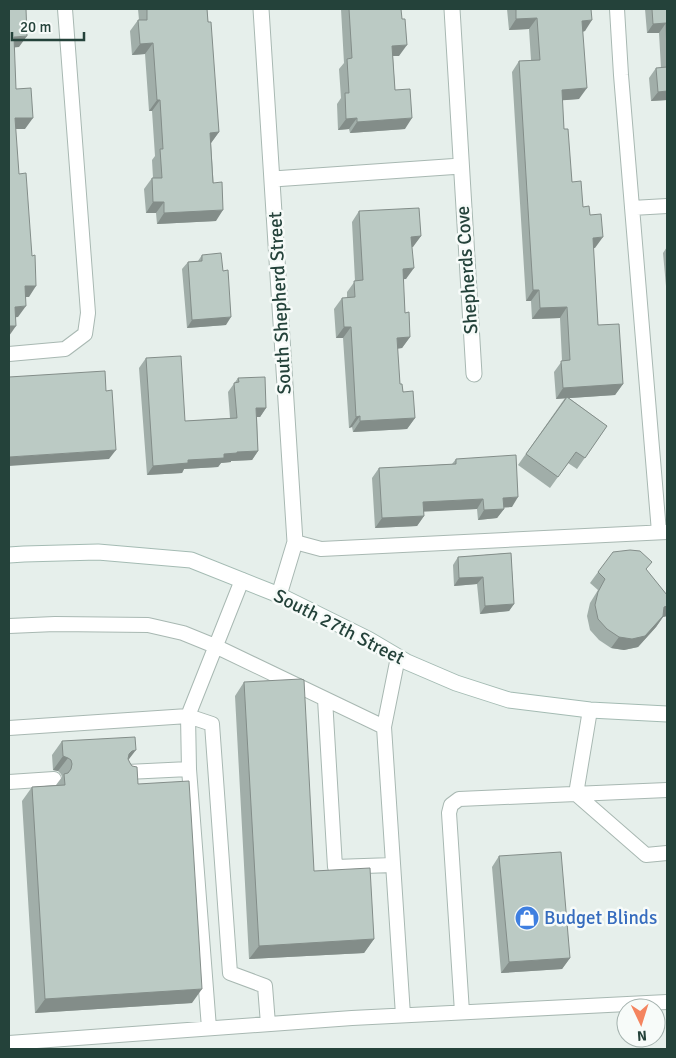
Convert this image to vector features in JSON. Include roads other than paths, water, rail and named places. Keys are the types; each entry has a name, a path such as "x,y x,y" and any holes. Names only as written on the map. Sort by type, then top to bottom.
{"street":[{"name":"South Shepherd Street","path":"261,9 295,542 279,595"},
{"name":"Shepherds Cove","path":"452,9 474,374"},
{"path":"273,180 461,166"},
{"name":"South 27th Street","path":"9,555 98,552 191,560 279,595 368,639 407,662 456,683 509,700 590,710 667,714"}],"lane":[{"path":"9,354 64,349 85,334 88,313 65,9"},
{"path":"295,542 321,549 663,532 632,208 617,9"},
{"path":"632,208 667,206"},
{"path":"209,1028 189,769 188,716 242,580"},
{"path":"9,626 55,624 148,626 183,633 215,646 384,727"},
{"path":"398,657 384,727 403,1015"},
{"path":"326,699 335,867 393,864"},
{"path":"576,794 590,710"},
{"path":"9,728 188,716 212,724 230,973 265,986 268,1024"},
{"path":"127,772 189,769"},
{"path":"9,782 54,779"},
{"path":"462,1012 451,805 459,799 667,790"},
{"path":"576,794 646,855 667,854"},
{"path":"9,1043 352,1018 667,1002"}],"place":[{"name":"Budget Blinds","path":"527,918"}]}
